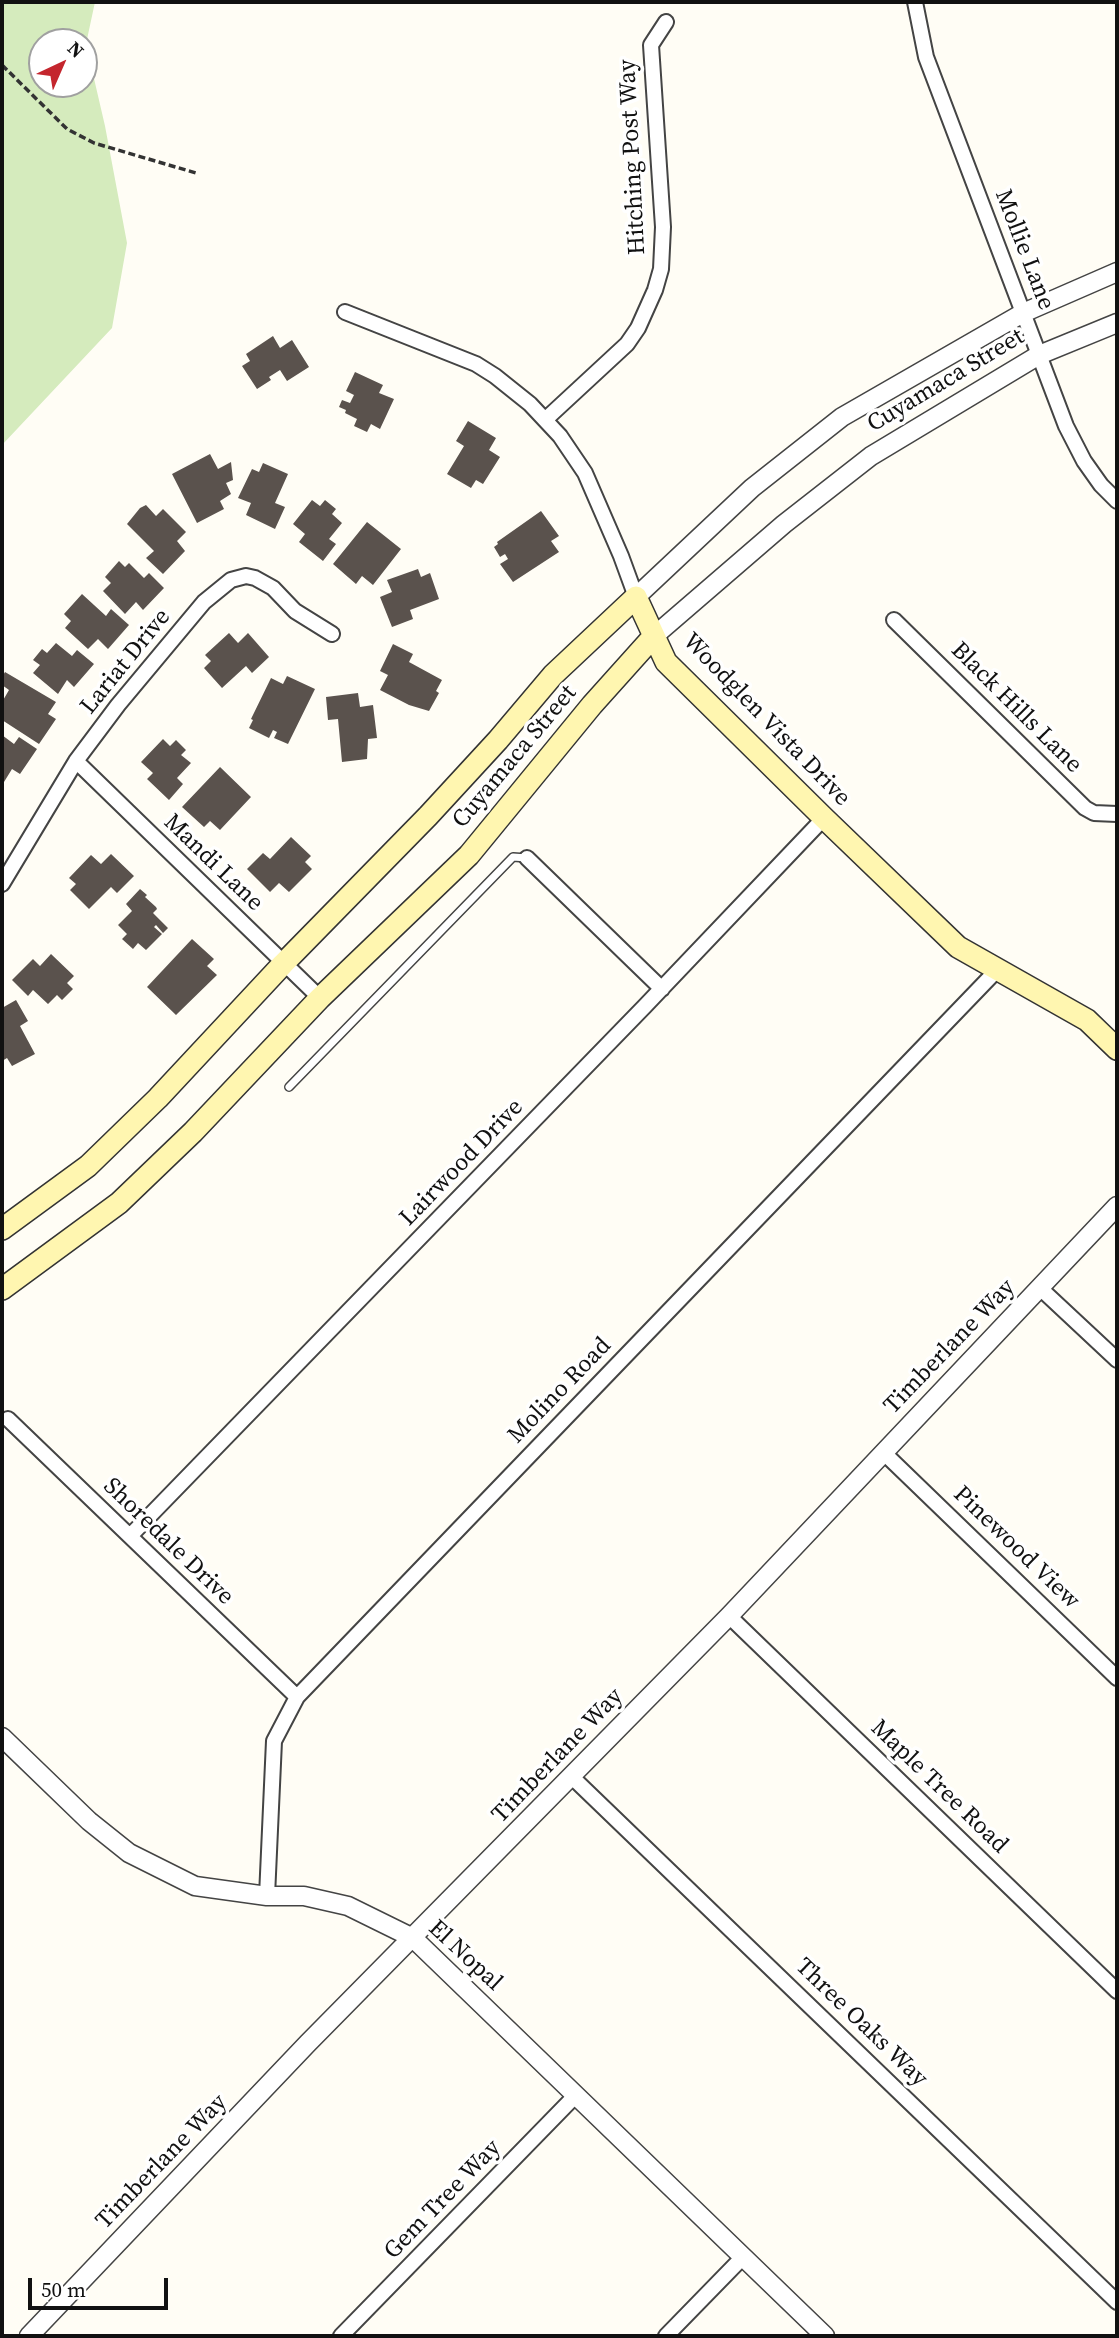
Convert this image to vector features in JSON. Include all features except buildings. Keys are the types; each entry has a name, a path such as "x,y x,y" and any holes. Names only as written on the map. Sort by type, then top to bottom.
{"main road":[{"name":"Woodglen Vista Drive","path":"636,597 666,662 958,947 1087,1020 1117,1049"},
{"name":"Cuyamaca Street","path":"2,1229 88,1166 158,1098 283,964 437,807 554,675 636,597"},
{"name":"Cuyamaca Street","path":"2,1289 119,1203 193,1132 320,998 469,855 592,705 653,637"}],"street":[{"name":"Mollie Lane","path":"915,2 926,57 1066,426 1084,461 1101,485 1117,501"},
{"name":"Hitching Post Way","path":"546,419 626,344 643,319 655,290 662,259 663,227 651,45 666,22"},
{"name":"Cuyamaca Street","path":"636,597 752,488 842,417 1023,313 1117,272"},
{"name":"Woodglen Vista Drive","path":"345,313 477,364 513,389 546,419 573,454 595,493 636,597"},
{"name":"Cuyamaca Street","path":"653,637 774,532 871,456 1039,355 1117,323"},
{"name":"Lariat Drive","path":"2,884 76,761 118,705 204,602 231,580 246,576 264,583 273,588 295,611 332,634"},
{"name":"Black Hills Lane","path":"894,620 1084,808 1094,813 1115,815"},
{"name":"Mandi Lane","path":"76,761 320,998"},
{"name":"Lairwood Drive","path":"130,1536 662,989 824,818"},
{"path":"527,858 662,989"},
{"name":"Molino Road","path":"267,1896 274,1741 297,1697 998,970"},
{"name":"Timberlane Way","path":"29,2336 308,2043 729,1616 1117,1206"},
{"path":"1041,1288 1117,1360"},
{"name":"Shoredale Drive","path":"8,1419 297,1697"},
{"name":"Pinewood View","path":"883,1452 1117,1678"},
{"name":"Maple Tree Road","path":"729,1616 1117,1991"},
{"name":"El Nopal","path":"2,1737 89,1821 129,1853 195,1886 267,1896 304,1896 348,1906 413,1938 825,2336"},
{"name":"Three Oaks Way","path":"572,1777 1117,2302"},
{"name":"Gem Tree Way","path":"341,2336 576,2095"},
{"path":"666,2336 743,2257"}],"lane":[{"path":"289,1087 513,857 527,858"}],"path":[{"path":"2,65 67,130 94,143 196,173"}],"green space":[{"path":"2,2 95,2 89,28 28,28 28,98 98,98 98,96 127,243 112,328 2,445"}]}
